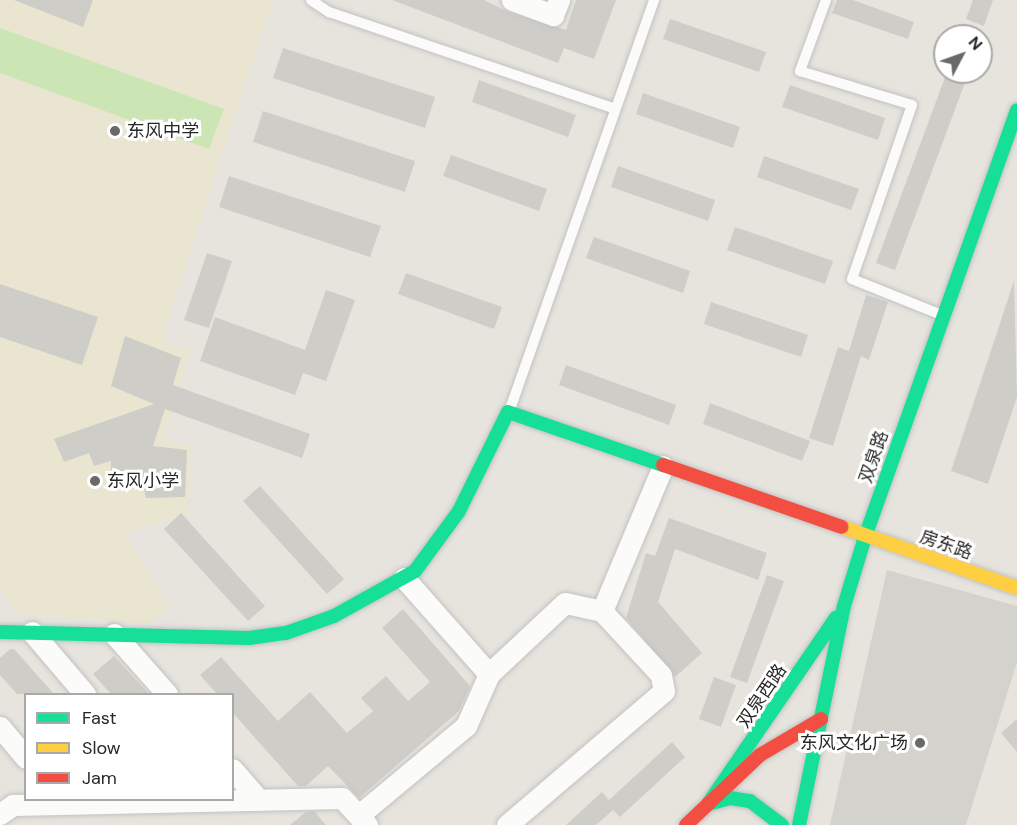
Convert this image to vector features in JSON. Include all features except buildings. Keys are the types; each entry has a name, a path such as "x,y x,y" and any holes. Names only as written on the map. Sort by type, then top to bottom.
{"street":[{"path":"512,0 553,15 559,0"},
{"name":"双泉路","path":"799,825 844,606 865,537 942,315 1017,110"},
{"path":"0,632 249,638 286,633 334,616 415,571 459,511 508,412"},
{"name":"房东路","path":"508,412 1017,588"},
{"path":"602,611 663,466"},
{"path":"404,578 489,674"},
{"path":"234,800 342,798 363,820 466,726 489,674 565,603 602,611 661,675 664,691 507,825"},
{"name":"双泉西路","path":"708,804 844,606"},
{"path":"32,632 84,693"},
{"path":"114,634 166,693"},
{"name":"双泉西路","path":"686,825 760,755 821,719"},
{"path":"0,727 24,756"},
{"path":"234,771 259,800"},
{"path":"708,804 730,798 750,801 782,825"},
{"path":"0,814 13,805 61,802 174,801"}],"lane":[{"path":"310,0 329,12 615,109"},
{"path":"508,412 654,0"},
{"path":"826,0 800,71 912,105 852,279 942,315"}],"shaded area":[{"path":"0,0 273,0 161,341 191,350 163,438 191,447 188,514 124,533 169,606 149,624 18,613 0,588"},
{"name":"东风文化广场","path":"887,570 1017,606 1017,662 966,825 830,825"}],"green space":[{"path":"0,28 224,109 209,149 0,73"}],"traffic: fast":[{"path":"799,825 844,606 865,537 1017,110"},
{"path":"0,632 249,638 286,633 334,616 415,571 459,511 508,412 663,465"},
{"path":"708,804 836,618"},
{"path":"708,804 730,798 750,801 782,825"}],"traffic: slow":[{"path":"842,527 1017,588"}],"traffic: jam":[{"path":"663,465 842,527"},
{"path":"686,825 760,755 821,719"}],"place":[{"name":"东风中学","path":"115,131"},
{"name":"东风小学","path":"95,481"},
{"name":"东风文化广场","path":"920,743"}]}
